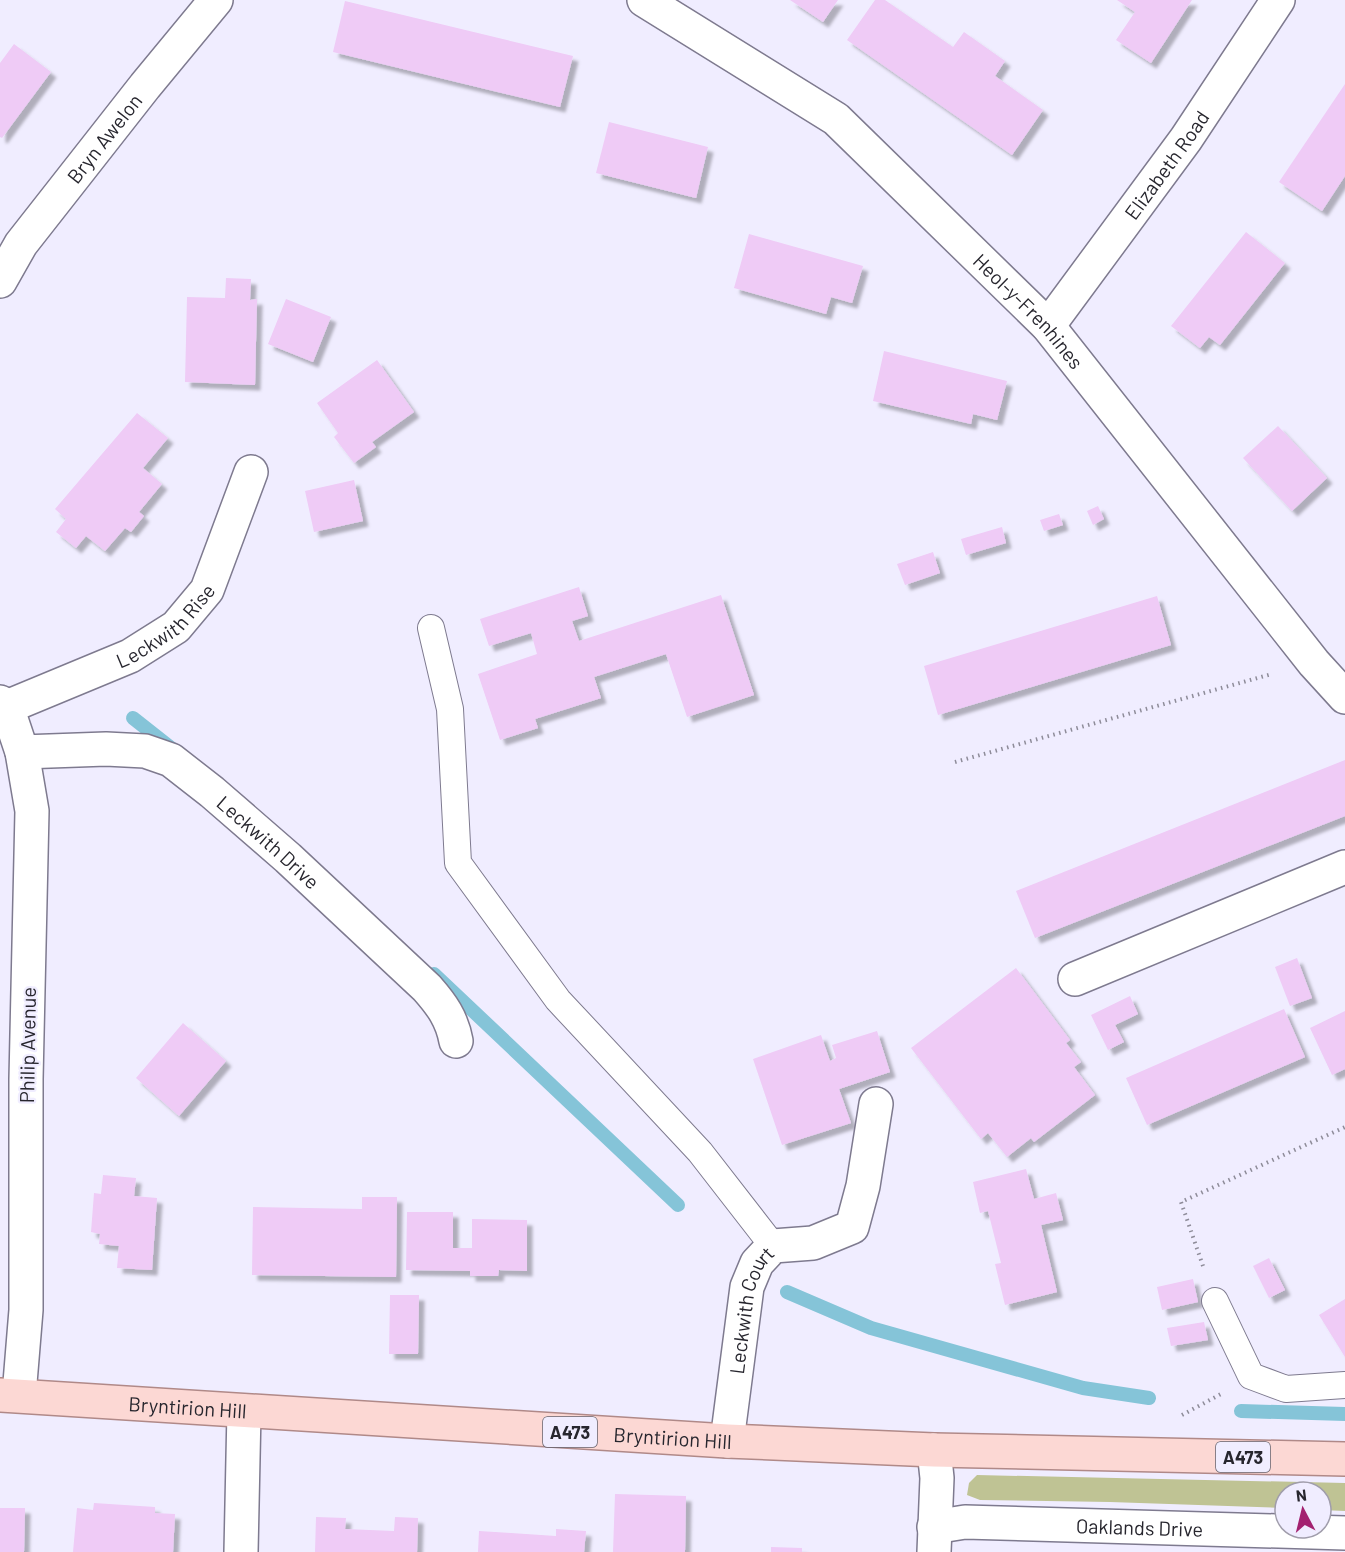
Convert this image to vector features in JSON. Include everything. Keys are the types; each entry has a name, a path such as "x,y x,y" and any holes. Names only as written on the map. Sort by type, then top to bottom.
{"main road":[{"name":"Bryntirion Hill","path":"9,1395 728,1442 933,1450 1345,1459"}],"street":[{"name":"Bryn Awelon","path":"0,281 21,244 216,0"},
{"name":"Heol-y-Frenhines","path":"644,0 836,119 1048,326 1314,663 1344,694"},
{"name":"Elizabeth Road","path":"1048,326 1186,139 1278,0"},
{"name":"Leckwith Rise","path":"4,705 130,656 176,627 207,590 251,472"},
{"name":"Philip Avenue","path":"4,705 22,752 32,811 26,1079 27,1310 9,1395"},
{"name":"Leckwith Drive","path":"22,752 106,749 145,751 171,760 288,858 428,988 444,1008 456,1041"},
{"path":"1075,979 1345,867"},
{"name":"Leckwith Court","path":"728,1442 747,1287 757,1263 773,1246 813,1243 852,1227 863,1186 876,1104"},
{"path":"241,1552 244,1411"},
{"path":"933,1450 937,1478 934,1539"},
{"name":"Oaklands Drive","path":"934,1539 965,1522 1345,1533"}],"lane":[{"path":"430,628 450,709 458,863 558,1000 699,1152 773,1246"},
{"path":"1215,1301 1251,1376 1286,1389 1345,1385"}],"path":[{"path":"955,762 1314,663"},
{"path":"1215,1301 1181,1202 1345,1127"},
{"path":"1141,1455 1172,1420 1251,1376"}],"green space":[{"path":"977,1475 1273,1481 1273,1508 980,1500 967,1495 969,1483"},
{"path":"1333,1483 1345,1483 1345,1511 1333,1510"}],"building":[{"path":"790,0 838,0 823,22"},
{"path":"875,0 885,0 953,47 964,32 1005,61 995,76 1043,110 1012,155 847,40"},
{"path":"1117,0 1192,0 1151,63 1116,40 1135,12"},
{"path":"345,1 573,56 560,107 333,52"},
{"path":"14,44 51,72 2,138 0,137 0,63"},
{"path":"1345,84 1345,176 1322,211 1279,182"},
{"path":"609,122 708,147 696,198 596,173"},
{"path":"1246,232 1285,263 1220,345 1209,337 1200,348 1171,326"},
{"path":"749,234 863,266 852,303 831,297 826,314 734,288"},
{"path":"226,278 251,279 250,300 257,299 255,385 185,382 187,297 225,298"},
{"path":"286,299 331,317 313,362 268,344"},
{"path":"884,351 1007,381 997,420 973,414 971,424 873,401"},
{"path":"377,360 414,412 372,442 376,447 354,463 334,437 338,433 317,403"},
{"path":"137,413 168,438 143,468 162,484 139,512 144,516 131,532 125,528 105,551 86,536 76,548 56,532 66,519 55,509"},
{"path":"1278,426 1327,478 1292,511 1243,458"},
{"path":"354,480 363,521 314,532 305,491"},
{"path":"1098,506 1104,519 1093,525 1087,511"},
{"path":"1059,514 1063,525 1044,531 1040,520"},
{"path":"1002,527 1006,543 966,555 961,539"},
{"path":"933,552 940,573 905,585 897,564"},
{"path":"579,587 588,616 572,621 579,641 721,595 754,695 687,717 666,654 594,677 601,698 535,719 538,728 500,740 478,674 537,654 531,633 489,646 480,619"},
{"path":"1157,596 1171,645 938,715 924,666"},
{"path":"1345,760 1345,816 1035,938 1016,891"},
{"path":"1297,958 1312,998 1290,1006 1275,967"},
{"path":"1016,968 1070,1040 1066,1043 1081,1062 1074,1067 1095,1095 1034,1142 1031,1138 1007,1157 988,1133 981,1139 911,1048"},
{"path":"1130,996 1138,1014 1115,1025 1124,1042 1108,1050 1091,1015"},
{"path":"1284,1009 1305,1057 1147,1125 1126,1078"},
{"path":"1345,1011 1345,1069 1332,1075 1310,1028"},
{"path":"183,1023 226,1061 179,1116 136,1078"},
{"path":"877,1031 890,1072 839,1089 851,1123 782,1145 753,1059 821,1035 830,1061 836,1058 832,1045"},
{"path":"1026,1169 1034,1199 1056,1193 1063,1220 1041,1225 1057,1292 1005,1305 995,1264 1001,1263 988,1211 980,1213 973,1182"},
{"path":"103,1175 136,1178 134,1196 157,1198 152,1270 117,1268 119,1246 99,1244 100,1234 91,1232 94,1193 101,1194"},
{"path":"362,1197 397,1197 396,1277 252,1275 253,1207 362,1209"},
{"path":"407,1212 453,1212 453,1248 472,1248 472,1219 527,1220 527,1271 499,1270 498,1276 470,1276 470,1271 406,1270"},
{"path":"1269,1258 1285,1290 1269,1298 1253,1266"},
{"path":"1193,1279 1198,1302 1162,1310 1157,1287"},
{"path":"390,1295 419,1295 418,1354 389,1354"},
{"path":"1345,1299 1345,1357 1319,1315"},
{"path":"1204,1322 1208,1340 1171,1346 1167,1328"},
{"path":"615,1494 686,1496 685,1552 613,1552"},
{"path":"94,1503 155,1507 155,1513 175,1514 173,1552 73,1552 77,1508 93,1510"},
{"path":"0,1508 25,1508 24,1552 0,1552"},
{"path":"316,1517 346,1518 345,1529 394,1531 395,1517 418,1518 417,1552 315,1552"},
{"path":"556,1529 586,1531 584,1552 478,1552 479,1531 556,1536"},
{"path":"771,1547 802,1548 802,1552 771,1552"}],"waterway":[{"path":"133,718 171,748"},
{"path":"434,974 678,1205"},
{"path":"787,1292 871,1328 1083,1388 1149,1398"},
{"path":"1241,1411 1345,1414"}]}
